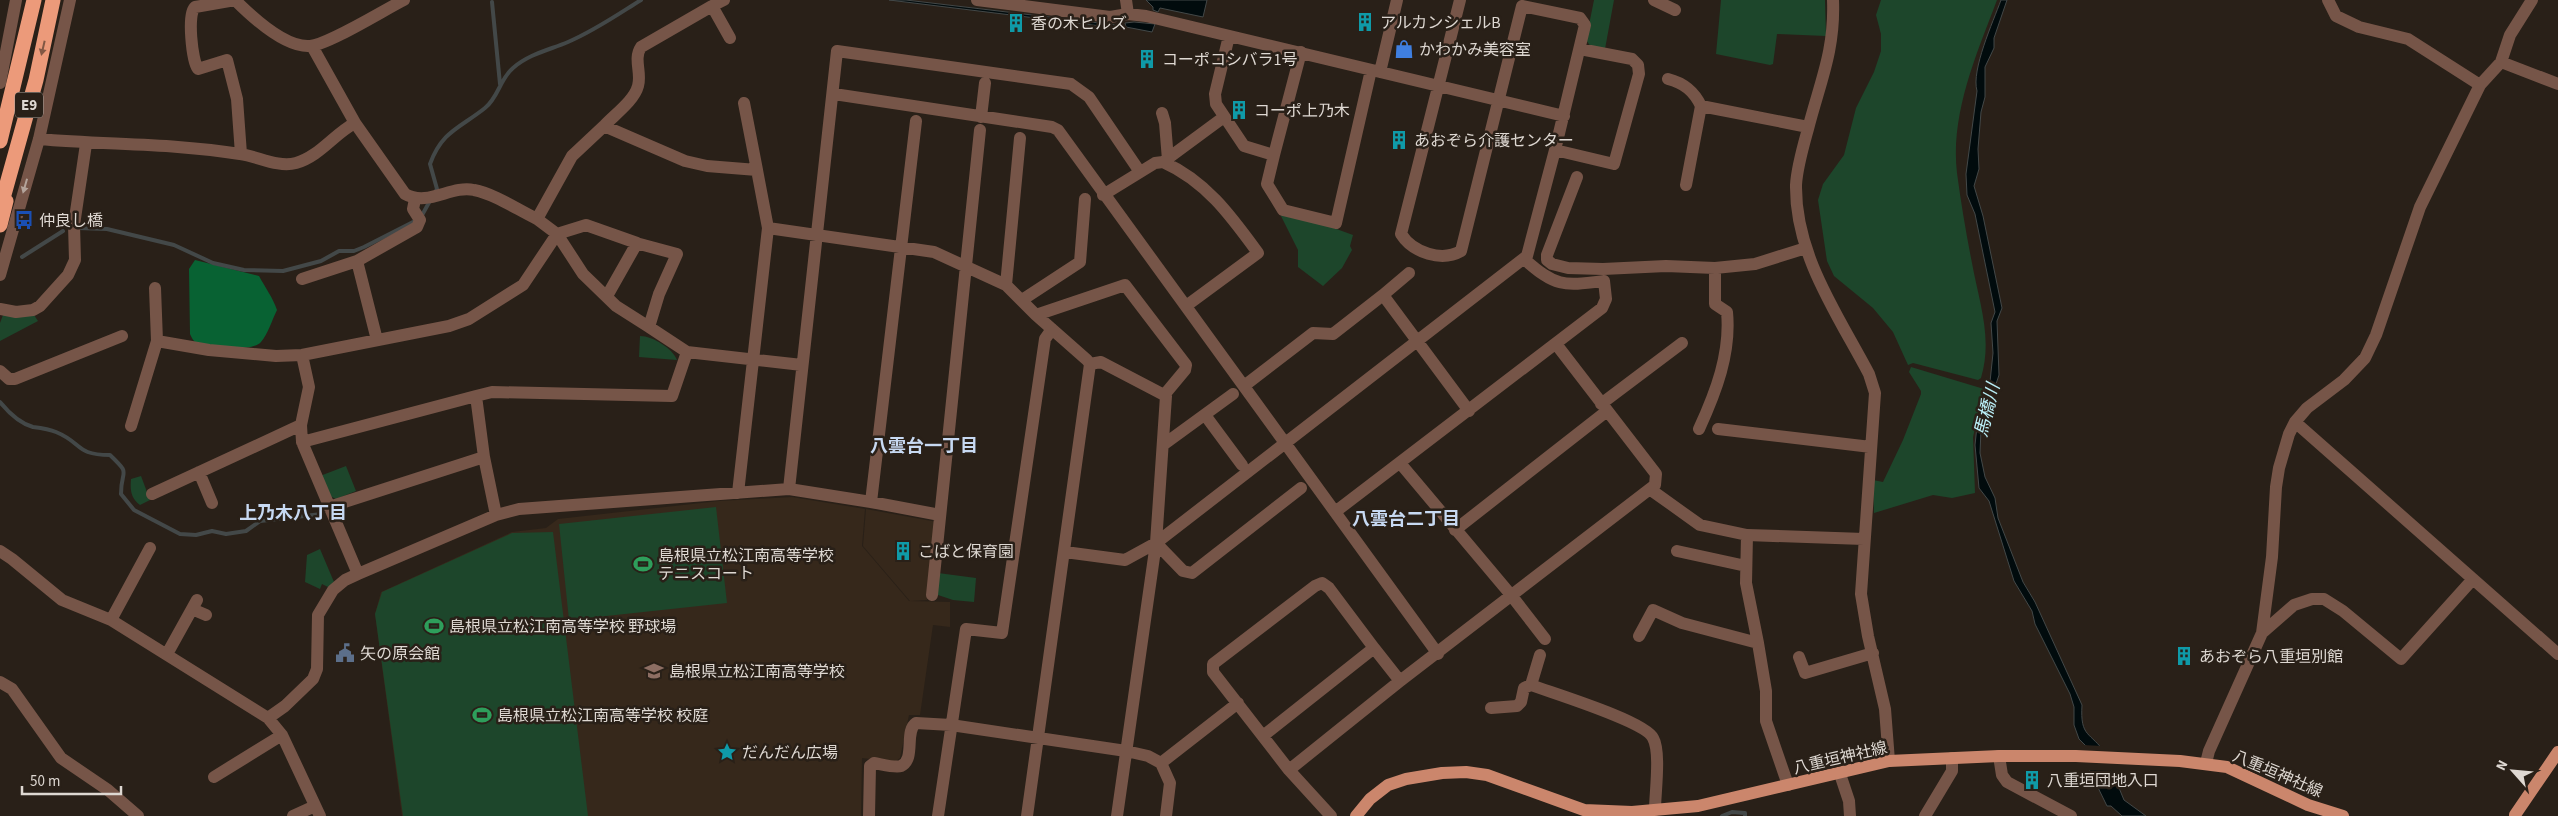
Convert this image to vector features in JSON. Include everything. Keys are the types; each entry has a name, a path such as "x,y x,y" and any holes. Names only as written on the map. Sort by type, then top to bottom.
{"highway":[{"name":"E9","path":"0,141 34,0"},
{"name":"E9","path":"0,209 16,155 53,0"},
{"path":"0,225 16,155"}],"main road":[{"path":"2515,816 2558,752"},
{"name":"八重垣神社線","path":"1356,816 1377,793 1397,781 1442,773 1466,772 1508,781 1584,810 1610,812 1698,806 1889,761 1999,756 2076,756 2206,763 2227,767 2308,805 2343,816"}],"street":[{"path":"0,83 16,0"},
{"path":"0,275 38,139 70,0"},
{"path":"241,154 237,99 227,60 198,69 192,42 190,13 195,7 235,0 256,20 275,33 298,44 312,46 326,41 404,0"},
{"path":"977,0 1110,18 1128,14 1146,16 1564,116"},
{"path":"1126,0 1128,14"},
{"path":"1301,52 1267,184 1283,210 1335,229 1376,71 1397,0"},
{"path":"1065,552 1125,560 1156,543 1524,259 1532,245 1585,25 1580,18 1522,6 1461,251 1453,256 1430,254 1407,244 1401,234 1436,85 1460,0"},
{"path":"1654,0 1675,10"},
{"path":"1833,0 1834,32 1808,127 1796,185 1806,248 1812,266 1872,383 1875,407 1861,594 1885,709 1889,761"},
{"path":"2328,0 2336,16 2359,27 2408,39 2480,85"},
{"path":"2206,763 2209,751 2262,633 2272,557 2276,487 2284,449 2295,422 2307,408 2344,380 2365,358 2376,335 2420,207 2480,85 2502,62 2504,48 2510,35 2532,0"},
{"path":"537,219 572,156 636,92 639,80 637,54 641,47 718,3 730,38"},
{"path":"1229,36 1214,100 1244,146 1274,155"},
{"path":"302,279 357,261 417,227 418,217 410,196 355,123 312,46"},
{"path":"1555,150 1614,164 1636,84 1638,65 1632,59 1580,49"},
{"path":"789,489 834,94 837,51 1072,84 1089,97 1140,172"},
{"path":"2502,62 2558,84"},
{"path":"1668,80 1680,83 1690,89 1701,106 1686,185"},
{"path":"932,595 985,83"},
{"path":"834,94 981,123 1055,128 1186,306 1239,390 1286,442 1438,654"},
{"path":"738,492 768,228 744,103"},
{"path":"1701,106 1808,127"},
{"path":"1162,113 1165,123 1166,161"},
{"path":"1103,195 1155,163 1166,161 1224,117"},
{"path":"871,502 916,121"},
{"path":"38,139 86,144 139,144 241,154 275,163 294,164 323,149 355,123"},
{"path":"604,126 685,161 707,166 757,170"},
{"path":"1006,285 1020,138"},
{"path":"0,309 16,312 33,310 40,306 68,275 75,260 74,225 86,144"},
{"path":"1166,161 1203,186 1227,211 1258,253 1186,306"},
{"path":"1577,177 1547,260 1552,264 1604,275"},
{"path":"410,196 435,196 474,190 537,219 557,234 582,274 616,306 687,352 802,364"},
{"path":"1022,300 1080,262 1085,199"},
{"path":"157,341 209,350 276,356 302,355 450,326 469,319 523,285 557,234 586,225 677,254 659,294 649,326"},
{"path":"768,228 934,252 967,269 1006,285 1090,364"},
{"path":"607,296 636,242"},
{"path":"1524,259 1554,282 1575,284 1604,275 1666,266 1715,268 1755,264 1806,248"},
{"path":"357,261 377,340"},
{"path":"1699,429 1716,390 1727,342 1727,312 1715,304 1715,268"},
{"path":"1163,445 1313,333 1333,334 1409,273"},
{"path":"1335,512 1602,308 1606,299 1604,275"},
{"path":"1036,315 1125,285 1186,365 1185,370 1165,394 1156,543 1117,816"},
{"path":"131,426 157,341 155,288"},
{"path":"1383,295 1469,411"},
{"path":"938,816 966,629 1002,633 1045,340 1052,329"},
{"path":"0,371 10,379 15,379 122,336"},
{"path":"1455,530 1682,343"},
{"path":"1289,770 1400,681 1438,654 1511,595 1651,490 1655,485 1656,474 1556,344"},
{"path":"302,442 492,392 672,396 687,352"},
{"path":"302,355 309,387 301,425 302,442 358,574"},
{"path":"1090,364 1100,362 1165,394"},
{"path":"1027,816 1090,364"},
{"path":"476,396 484,457 496,515"},
{"path":"1205,415 1242,465"},
{"path":"2295,422 2558,654"},
{"path":"152,494 301,425"},
{"path":"1718,429 1871,447"},
{"path":"329,507 484,457"},
{"path":"1400,463 1511,595 1545,639"},
{"path":"199,472 212,504"},
{"path":"1156,543 1183,571 1192,573 1301,488"},
{"path":"268,718 285,706 313,679 317,669 318,615 334,590 345,580 496,515 519,509 789,489 940,515"},
{"path":"1651,490 1700,525 1747,535 1864,539"},
{"path":"1747,535 1746,583 1766,691 1766,721 1788,786"},
{"path":"111,620 150,548"},
{"path":"0,551 12,558 62,600 111,620 268,718 282,735 318,811 293,816"},
{"path":"1677,551 1746,566"},
{"path":"2262,633 2294,605 2312,599 2324,599 2343,611 2401,660 2473,579"},
{"path":"1331,816 1289,770 1214,672 1213,664 1318,584 1322,583 1329,588 1400,681"},
{"path":"167,654 194,604 206,615"},
{"path":"1639,636 1653,610 1682,623 1758,643"},
{"path":"1263,736 1374,648"},
{"path":"1799,657 1805,673 1873,653"},
{"path":"1531,685 1540,655"},
{"path":"0,682 12,689 61,758 108,790 138,816"},
{"path":"1491,708 1517,706 1524,688 1531,685 1619,717 1650,734 1654,738 1656,752 1655,810"},
{"path":"1162,763 1238,703"},
{"path":"869,816 872,764 898,766 904,763 914,724 951,725 1039,740 1126,751 1148,756 1162,763 1170,783 1166,816"},
{"path":"214,777 282,735"},
{"path":"1999,756 2002,775 2007,782 2071,816"},
{"path":"1925,816 1952,771 1952,758"},
{"path":"1840,774 1849,801 1850,816"}],"shaded area":[{"name":"島根県立松江南高等学校","path":"792,497 865,509 862,546 909,601 950,602 950,627 933,625 920,715 909,715 900,758 895,762 862,758 861,816 402,816 375,614 381,592 512,532 546,528 558,519 719,501"},
{"path":"866,509 937,522 927,600 910,601 863,546"}],"green space":[{"path":"1594,0 1614,0 1605,49 1591,47 1586,40"},
{"path":"1721,0 1825,0 1826,36 1777,34 1773,64 1770,65 1716,54"},
{"path":"1881,0 1997,0 1967,84 1957,129 1957,173 1984,320 1986,349 1981,378 1978,380 1913,363 1908,365 1893,332 1873,308 1834,276 1827,261 1818,200 1823,184 1844,155 1856,108 1874,72 1881,51 1881,34 1876,15"},
{"path":"1280,214 1331,227 1353,235 1350,246 1352,250 1342,268 1323,286 1298,267 1298,250"},
{"path":"195,260 259,276 277,310 261,342 250,347 232,348 200,345 194,341 190,334 189,269"},
{"path":"3,315 34,315 38,321 0,341 0,323"},
{"path":"640,336 651,338 662,344 677,360 639,357"},
{"path":"1911,367 1984,389 1973,437 1975,493 1952,498 1933,495 1874,513 1873,480 1883,482 1903,440 1921,394 1909,372"},
{"path":"346,466 356,491 336,499 328,495 320,476"},
{"path":"141,476 150,500 140,505 133,497 131,479"},
{"name":"島根県立松江南高等学校 テニスコート","path":"716,507 727,603 569,620 559,524"},
{"name":"島根県立松江南高等学校 校庭","path":"553,532 588,816 403,816 375,614 382,592 512,533"},
{"path":"320,549 334,582 328,587 322,584 320,589 305,582 307,555"},
{"path":"938,573 976,578 974,602 953,600 935,594"}],"water":[{"path":"889,0 906,0 1116,25 1117,28"},
{"path":"1146,0 1207,0 1203,17 1160,8 1158,12 1153,10 1153,7"},
{"name":"馬橋川","path":"2001,0 2007,0 1994,38 1994,48 1985,67 1985,97 1981,112 1978,149 1979,169 1974,186 1983,216 2002,308 1997,321 1999,375 1981,429 1980,453 1985,477 1995,498 1998,518 2023,582 2035,602 2082,705 2084,729 2106,754 2086,746 2079,739 2074,725 2074,707 2070,694 2035,624 2032,611 2014,581 1989,501 1979,488 1975,445 1977,426 1990,382 1993,353 1991,323 1995,312 1975,214 1967,195 1966,174 1977,91 1977,71"},
{"path":"1125,23 1155,24 1152,32 1126,27"},
{"path":"2084,759 2107,759 2124,800 2146,816 2122,816 2111,806 2107,806"}],"pier":[{"path":"2082,745 2103,746 2114,771 2088,770 2081,759"}],"waterway":[{"path":"435,193 437,189 430,164 440,144 453,131 489,104 505,77 513,68 532,56 587,33 641,0"},
{"path":"492,2 500,84"},
{"path":"421,217 431,199"},
{"path":"78,228 107,229 174,245 213,263 244,270 283,271 321,261 339,251 354,251 415,221"},
{"path":"22,257 63,231"},
{"path":"0,402 23,423 33,427 48,429 65,436 85,451 110,455 123,470 121,494 134,510 180,534 196,535 212,531 226,534 246,531 260,521 322,514"},
{"path":"1722,816 1732,812 1745,813 1745,816"}],"place":[{"name":"アルカンシェルB","path":"1365,22"},
{"name":"香の木ヒルズ","path":"1016,23"},
{"name":"かわかみ美容室","path":"1404,49"},
{"name":"コーポコシバラ1号","path":"1147,59"},
{"name":"コーポ上乃木","path":"1239,110"},
{"name":"あおぞら介護センター","path":"1399,140"},
{"name":"仲良し橋","path":"24,220"},
{"name":"こばと保育園","path":"903,551"},
{"name":"島根県立松江南高等学校 テニスコート","path":"643,564"},
{"name":"島根県立松江南高等学校 野球場","path":"434,626"},
{"name":"矢の原会館","path":"345,653"},
{"name":"あおぞら八重垣別館","path":"2184,656"},
{"name":"島根県立松江南高等学校","path":"654,671"},
{"name":"島根県立松江南高等学校 校庭","path":"482,715"},
{"name":"だんだん広場","path":"727,752"},
{"name":"八重垣団地入口","path":"2032,780"}],"district":[{"name":"八雲台一丁目","path":"924,446"},
{"name":"上乃木八丁目","path":"293,513"},
{"name":"八雲台二丁目","path":"1406,519"}]}
